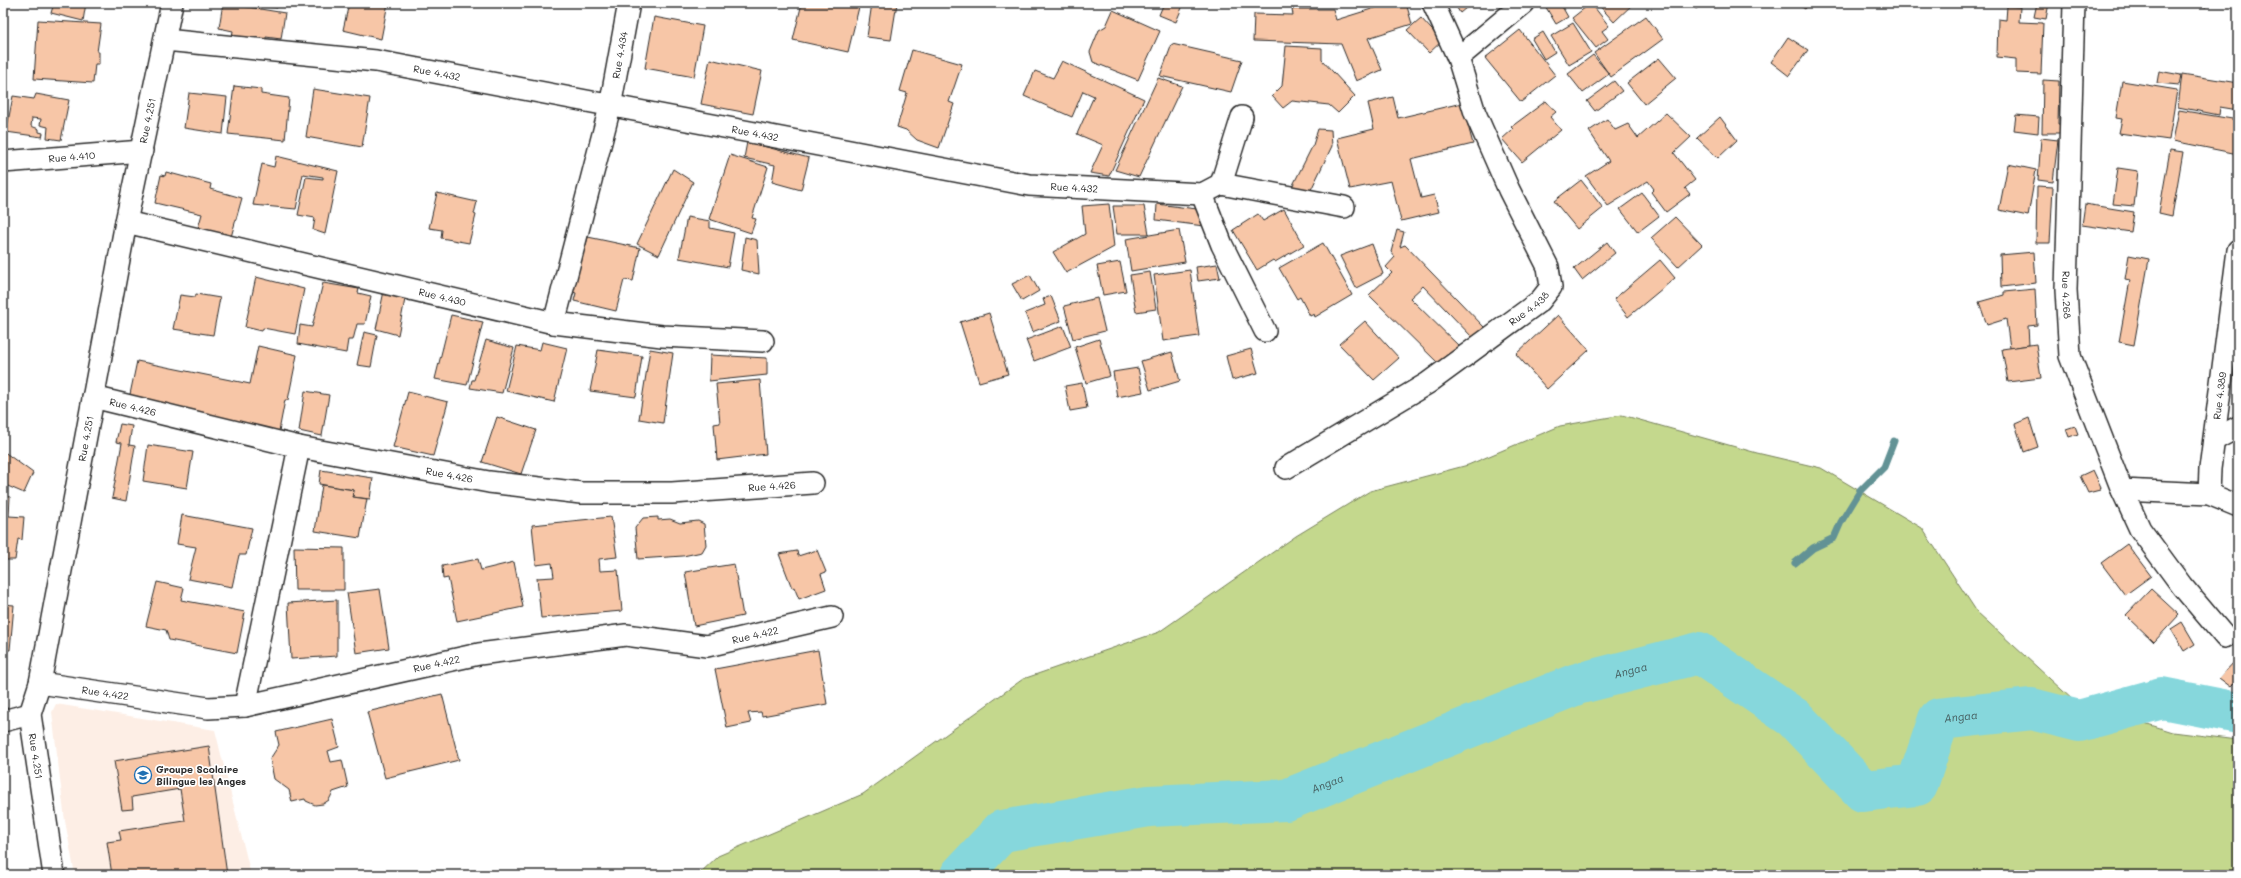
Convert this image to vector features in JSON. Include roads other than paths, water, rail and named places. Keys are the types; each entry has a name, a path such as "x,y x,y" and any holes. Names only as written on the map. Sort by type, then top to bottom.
{"street":[{"name":"Rue 4.251","path":"54,875 30,714 40,683 126,222 172,3"},
{"name":"Rue 4.434","path":"554,323 610,107 629,3"},
{"name":"Rue 4.438","path":"1286,468 1428,383 1540,301 1551,287 1548,267 1509,190 1475,113 1458,58 1433,3"},
{"path":"1458,58 1524,3"},
{"name":"Rue 4.268","path":"2074,3 2066,290 2070,356 2122,490 2140,529 2182,586 2225,637"},
{"name":"Rue 4.432","path":"165,40 376,61 610,107 1029,185 1202,194"},
{"path":"1221,184 1242,117"},
{"name":"Rue 4.410","path":"3,162 142,151"},
{"path":"1265,331 1222,245 1202,194 1221,184 1344,206"},
{"name":"Rue 4.430","path":"126,222 554,323 662,336 763,341"},
{"name":"Rue 4.389","path":"2209,494 2210,470 2238,250"},
{"name":"Rue 4.426","path":"93,397 299,447 489,482 581,493 672,493 813,483"},
{"path":"2214,440 2238,427"},
{"path":"246,706 299,447"},
{"path":"2122,490 2209,494 2238,506"},
{"name":"Rue 4.422","path":"40,683 208,708 246,706 479,654 626,635 707,646 832,617"},
{"path":"3,721 30,714"}],"waterway":[{"path":"1795,563 1813,548 1834,538 1841,522 1860,491 1884,467 1894,441"},
{"name":"Angaa","path":"961,875 1002,831 1149,806 1286,800 1577,684 1699,653 1794,718 1863,791 1917,785 1939,719 2032,709 2079,721 2162,698 2238,713"}],"place":[{"name":"Groupe Scolaire Bilingue les Anges","path":"143,775"}]}
